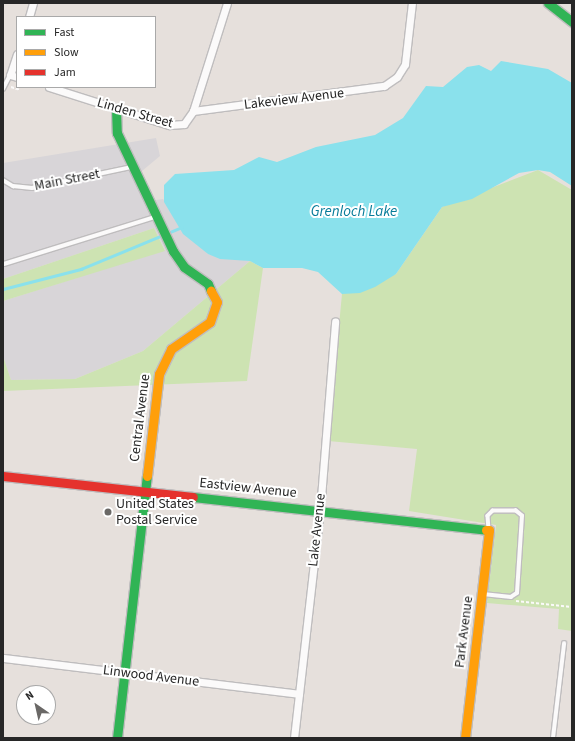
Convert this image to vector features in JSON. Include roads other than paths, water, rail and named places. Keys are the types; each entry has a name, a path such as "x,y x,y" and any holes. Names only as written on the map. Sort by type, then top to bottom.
{"street":[{"path":"29,16 33,3"},
{"path":"193,111 227,3"},
{"name":"Lakeview Avenue","path":"193,111 366,91 393,81 406,58 412,3"},
{"path":"548,3 572,22"},
{"path":"14,76 16,61"},
{"name":"Linden Street","path":"52,88 175,126 184,124 193,111"},
{"name":"Central Avenue","path":"116,109 117,133 166,237 180,263 212,288 217,308 205,327 171,349 161,364 117,738"},
{"name":"Lake Avenue","path":"294,738 320,510 335,322"},
{"name":"Eastview Avenue","path":"3,476 145,490 489,530"},
{"name":"Park Avenue","path":"465,738 483,594 489,530"},
{"name":"Linwood Avenue","path":"3,658 299,694"}],"lane":[{"path":"3,89 14,76"},
{"name":"Main Street","path":"3,180 13,186 32,188 133,167"},
{"path":"4,264 156,216"},
{"path":"483,594 511,597 517,593 522,516 516,511 493,511 488,516 489,530"},
{"path":"553,738 564,644"}],"water":[{"name":"Grenloch Lake","path":"501,61 548,69 572,83 572,186 550,172 538,170 519,173 472,199 442,207 396,274 375,287 360,293 342,294 318,272 302,268 263,268 250,261 220,259 208,254 183,234 164,202 164,185 175,174 234,170 259,157 277,162 316,147 375,135 403,118 426,86 443,87 467,67 479,65 491,71"}],"waterway":[{"path":"168,233 182,227"},
{"path":"3,289 81,269 163,235"}],"place":[{"name":"United States Postal Service","path":"108,512"}]}
